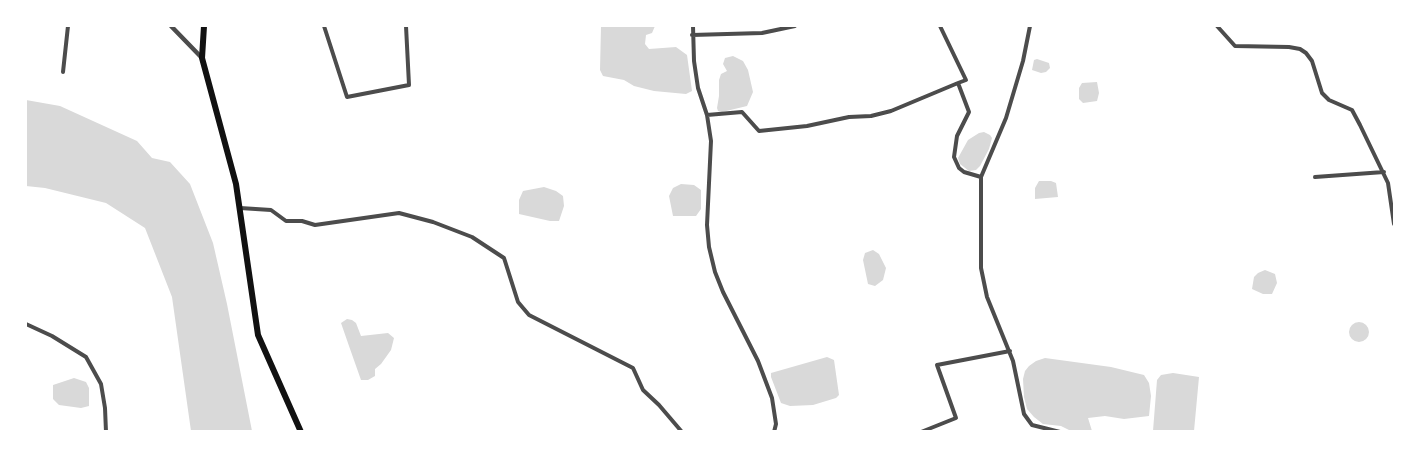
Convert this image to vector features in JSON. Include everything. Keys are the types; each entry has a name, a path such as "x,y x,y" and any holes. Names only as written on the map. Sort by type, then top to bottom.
{"highway":[{"path":"204,26 202,58 236,184 258,336 301,432"}],"street":[{"path":"63,72 68,26"},
{"path":"171,26 202,58"},
{"path":"324,26 347,97 409,85 405,26"},
{"path":"693,26 698,88 707,115 711,141 707,214 709,247 723,292 758,361 772,398 776,424 774,432"},
{"path":"693,35 762,33 795,26"},
{"path":"707,115 742,112 759,131 796,128 891,111 966,80 940,26"},
{"path":"1030,26 1023,61 1006,118 981,177 981,268 987,297 1010,351 1024,414 1032,425 1060,432"},
{"path":"1217,26 1234,46 1289,47 1306,52 1312,61 1322,93 1329,100 1352,111 1384,172 1395,224"},
{"path":"958,83 969,112 957,136 954,157 959,168 964,172 981,177"},
{"path":"1315,177 1384,172"},
{"path":"239,208 271,210 286,220 315,225 399,213 433,222 472,237 504,258 518,302 529,315 633,368 643,390 682,432"},
{"path":"26,324 52,336 86,357 100,384 105,408 106,432"},
{"path":"921,432 957,418 937,365 1010,351"}],"shaded area":[{"path":"601,26 655,26 652,33 646,35 645,44 649,49 676,47 687,55 692,91 686,94 654,91 634,86 624,80 603,76 600,70"},
{"path":"733,56 743,61 748,70 753,92 747,106 722,112 717,108 719,80 721,74 727,71 723,64 725,58"},
{"path":"1034,60 1049,63 1050,68 1046,72 1032,70"},
{"path":"1097,82 1099,93 1097,101 1083,103 1079,99 1079,88 1082,83"},
{"path":"26,100 60,106 137,141 152,158 170,162 190,184 213,243 252,431 191,431 172,297 145,228 106,203 45,188 26,186"},
{"path":"984,132 992,138 989,149 980,166 976,170 969,171 960,164 958,158 968,140"},
{"path":"1039,181 1056,183 1058,197 1035,199 1035,188"},
{"path":"681,184 694,185 701,190 701,209 696,216 673,216 669,196 673,188"},
{"path":"544,187 563,196 564,206 559,221 519,214 519,200 523,191"},
{"path":"873,250 879,254 886,268 883,280 875,286 868,284 863,260 865,253"},
{"path":"1265,270 1275,274 1277,283 1272,294 1263,294 1252,289 1254,277"},
{"path":"347,319 356,323 361,336 388,333 394,338 391,350 375,369 375,376 368,380 361,380 341,323"},
{"path":"1359,322 1366,325 1369,332 1366,339 1359,342 1352,339 1349,332 1352,325"},
{"path":"827,357 834,360 839,395 836,398 813,405 790,406 781,403 771,373"},
{"path":"1045,358 1111,367 1144,375 1149,383 1151,396 1149,416 1124,419 1105,416 1088,418 1092,431 1071,431 1061,426 1043,424 1027,409 1023,379 1029,366"},
{"path":"1173,373 1199,377 1194,431 1153,431 1157,380 1161,375"},
{"path":"74,378 86,382 89,388 89,406 81,408 59,405 53,399 53,385"}]}
